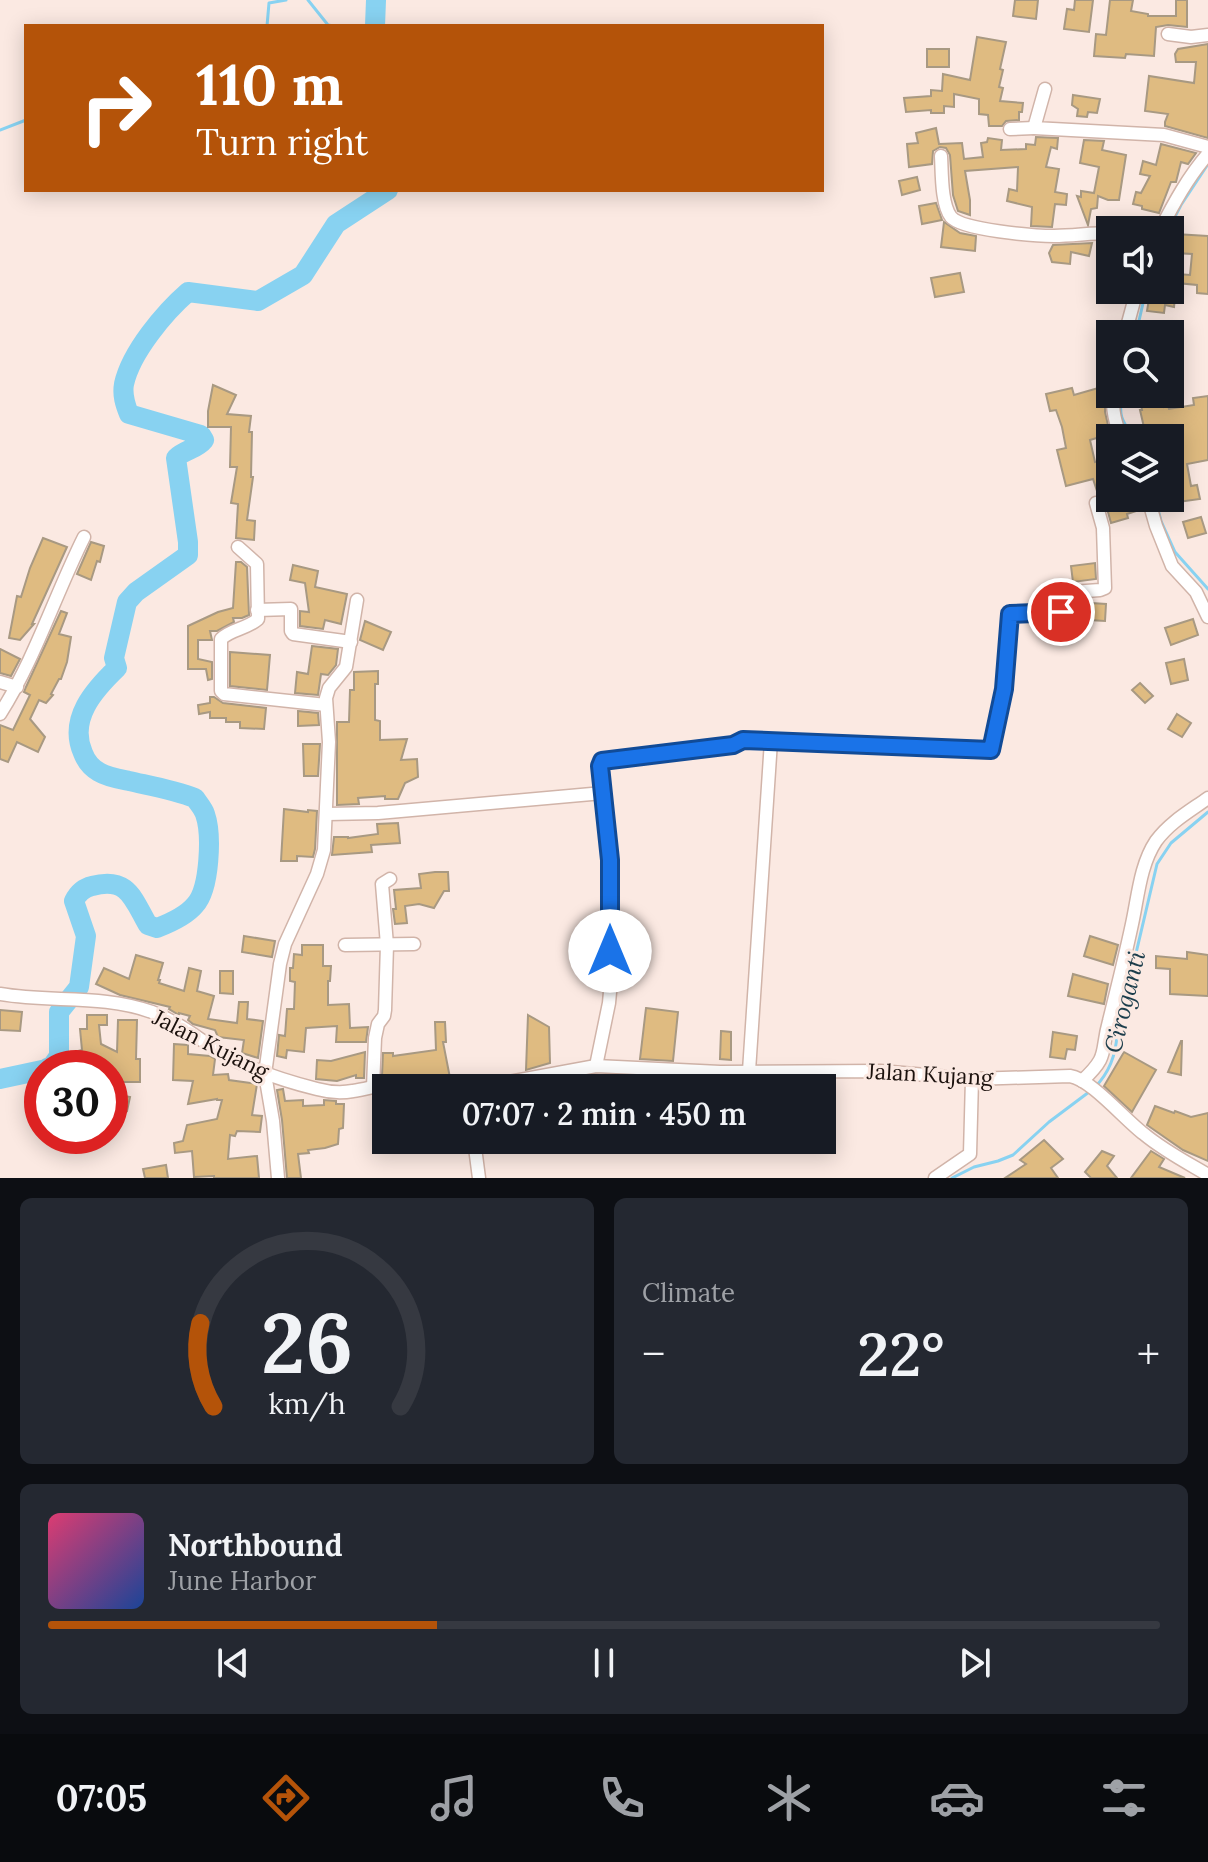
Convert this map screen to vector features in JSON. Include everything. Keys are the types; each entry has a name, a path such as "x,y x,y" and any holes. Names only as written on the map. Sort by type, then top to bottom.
{"street":[{"path":"1168,34 1191,37 1208,35"},
{"path":"1034,128 1045,89"},
{"path":"1010,129 1164,135 1208,147"},
{"path":"1167,216 1208,154"},
{"path":"941,156 947,208 951,217 959,223 1005,232 1054,236 1096,234"},
{"path":"596,1066 611,981 610,860 600,763 733,745 743,740 991,750 1004,689 1010,614 1061,612 1072,592 1105,588 1103,528 1099,512"},
{"path":"1152,512 1172,566 1196,592 1208,617"},
{"path":"0,714 17,687 84,537"},
{"path":"238,547 257,564 258,619 252,625 221,639 221,691 224,694 326,705"},
{"path":"278,1178 265,1074 281,954 324,850 329,742 327,692 346,667 357,600"},
{"path":"257,610 291,609 293,634 351,642"},
{"path":"0,682 17,687"},
{"path":"749,1071 771,741"},
{"path":"327,814 378,813 603,793"},
{"path":"1082,1081 1096,1068 1105,1048 1144,866 1155,843 1171,824 1208,798"},
{"path":"374,1074 375,1038 385,1010 387,945 381,891 382,884 390,879"},
{"path":"345,945 414,944"},
{"name":"Jalan Kujang","path":"0,994 84,999 148,1011 174,1021 225,1055 265,1074 321,1090 351,1092 372,1087"},
{"name":"Jalan Kujang","path":"552,1074 596,1066 720,1072 880,1071 972,1079 1070,1076 1096,1091 1144,1134 1201,1174"},
{"path":"935,1178 970,1154 972,1079"},
{"path":"476,1154 479,1178"}],"building":[{"path":"1015,0 1038,0 1036,19 1013,16"},
{"path":"1075,0 1093,0 1089,32 1064,29 1067,9 1074,10"},
{"path":"1110,0 1133,0 1131,11 1148,16 1176,16 1176,0 1187,0 1187,27 1156,27 1154,56 1094,56 1096,34 1106,35"},
{"path":"977,37 1006,42 1000,69 1003,70 999,87 1003,88 1000,101 1023,103 1019,120 1006,121 1002,126 989,126 988,115 979,114 979,99 954,94 954,107 944,106 944,113 931,113 931,110 906,112 904,98 931,96 931,90 942,91 943,74 970,80"},
{"path":"1208,44 1208,138 1165,126 1168,114 1145,111 1149,76 1194,83 1196,62 1176,62 1175,54 1178,49"},
{"path":"927,49 949,49 949,67 927,67"},
{"path":"1073,95 1100,99 1097,113 1088,112 1087,117 1077,116 1078,109 1072,105"},
{"path":"936,128 939,144 962,143 964,159 983,157 981,143 987,142 988,138 1002,140 1001,150 1026,149 1026,144 1035,145 1036,137 1058,138 1057,149 1051,147 1046,167 1059,169 1055,192 1067,194 1066,205 1055,204 1052,227 1031,226 1032,207 1007,201 1009,189 1017,191 1018,167 965,171 970,215 958,211 953,195 950,155 946,148 933,151 932,164 909,167 907,144 918,143 916,133"},
{"path":"1084,140 1104,141 1102,150 1126,155 1119,200 1098,196 1097,208 1091,209 1088,225 1077,196 1081,197 1081,191 1094,193 1099,167 1080,163"},
{"path":"1161,144 1196,153 1188,164 1181,162 1176,182 1171,182 1159,213 1133,204 1136,192 1141,193 1150,176 1140,174 1143,161 1156,165"},
{"path":"917,177 920,190 902,195 899,181"},
{"path":"936,203 942,220 922,224 919,206"},
{"path":"944,222 960,233 976,236 975,251 941,247"},
{"path":"1184,235 1208,236 1208,294 1197,293 1197,285 1184,284 1184,274 1190,275 1192,254 1184,254"},
{"path":"1092,243 1089,256 1071,252 1070,264 1052,262 1049,253 1053,245"},
{"path":"960,273 964,292 935,297 931,278"},
{"path":"1148,304 1174,304 1174,307 1165,305 1164,313 1147,311"},
{"path":"213,385 236,395 227,414 251,416 249,432 252,432 253,477 247,520 255,521 254,540 236,538 238,504 231,503 237,467 230,467 231,427 208,427"},
{"path":"1072,388 1074,395 1096,389 1096,408 1105,408 1108,424 1096,424 1096,438 1090,440 1096,462 1096,488 1093,479 1066,486 1057,450 1066,448 1062,427 1056,410 1050,411 1046,394"},
{"path":"1208,396 1208,460 1187,464 1191,486 1197,485 1200,499 1184,501 1184,424 1143,424 1142,410 1184,408 1194,405 1193,398"},
{"path":"1108,512 1133,512 1127,514 1128,518 1111,523"},
{"path":"1201,517 1206,533 1188,538 1183,522"},
{"path":"43,538 67,547 34,624 20,640 9,638 17,596 21,597"},
{"path":"91,542 104,546 91,580 77,574"},
{"path":"236,562 247,567 249,615 233,618 234,622 217,631 210,631 212,640 198,640 198,659 212,662 212,679 208,680 206,669 188,669 188,626 233,608"},
{"path":"1095,563 1096,579 1073,582 1071,566"},
{"path":"293,565 318,571 315,587 347,594 341,624 325,620 323,629 300,626 300,611 309,612 305,583 290,580"},
{"path":"1091,603 1106,604 1105,621 1089,620"},
{"path":"61,611 67,613 59,634 71,637 67,662 53,695 46,703 39,700 30,719 45,737 38,752 17,742 8,762 0,759 0,725 13,730 30,695 24,692 26,687"},
{"path":"1193,619 1198,635 1171,645 1165,628"},
{"path":"365,621 391,632 383,650 360,640"},
{"path":"312,646 338,649 336,665 328,675 321,674 318,695 295,693 297,672 308,674"},
{"path":"0,649 20,659 11,676 0,673"},
{"path":"230,652 270,655 267,690 230,686"},
{"path":"1184,659 1188,680 1171,684 1166,663"},
{"path":"378,671 375,720 380,721 380,740 407,739 401,760 417,759 418,777 405,783 398,799 385,799 385,796 358,798 359,804 337,805 337,722 349,722 354,672"},
{"path":"1140,683 1153,696 1145,703 1132,690"},
{"path":"210,697 223,703 266,708 264,729 240,728 240,722 210,718 210,712 199,714 198,705 210,703"},
{"path":"298,711 318,713 319,725 298,726"},
{"path":"1177,714 1191,723 1182,737 1168,729"},
{"path":"303,744 320,744 318,776 304,776"},
{"path":"284,809 317,811 313,857 297,856 297,861 281,861"},
{"path":"398,823 400,843 371,845 372,852 332,855 334,837 378,834 377,824"},
{"path":"448,872 449,891 444,891 434,908 419,904 405,906 407,923 395,924 394,890 421,888 419,874"},
{"path":"244,936 275,941 272,957 242,952"},
{"path":"1090,936 1118,945 1113,965 1084,956"},
{"path":"302,945 323,945 323,966 331,966 328,1005 349,1004 350,1028 368,1027 366,1042 336,1042 337,1026 306,1028 304,1052 287,1050 286,1058 277,1056 279,1035 285,1036 287,1009 294,1009 295,982 290,981 290,968 293,968 294,954 302,955"},
{"path":"1187,952 1208,955 1208,996 1170,994 1170,969 1156,968 1156,956 1187,959"},
{"path":"136,955 163,963 159,983 184,991 189,968 201,971 197,991 214,996 208,1019 237,1023 239,1002 248,1002 247,1019 263,1021 258,1058 242,1053 244,1040 218,1037 215,1030 193,1024 188,1020 190,1016 179,1015 170,1007 120,995 96,984 104,968 129,979"},
{"path":"220,971 233,971 233,994 220,993"},
{"path":"1073,974 1108,984 1104,1004 1068,996"},
{"path":"646,1008 678,1012 673,1061 640,1059"},
{"path":"0,1010 22,1012 20,1031 0,1030"},
{"path":"87,1015 107,1015 107,1025 99,1025 101,1044 113,1050 82,1050 80,1029 87,1029"},
{"path":"528,1015 549,1027 550,1063 526,1070"},
{"path":"118,1020 137,1020 136,1059 140,1059 140,1082 128,1082 128,1050 117,1050"},
{"path":"435,1022 445,1022 446,1042 443,1042 449,1074 382,1074 383,1053 393,1053 393,1056 436,1050"},
{"path":"721,1031 731,1032 731,1060 720,1059"},
{"path":"1053,1032 1077,1036 1075,1050 1067,1049 1065,1059 1050,1057"},
{"path":"1182,1041 1181,1075 1168,1072"},
{"path":"174,1044 188,1045 188,1054 215,1059 213,1075 228,1074 229,1080 257,1084 252,1115 262,1116 260,1132 237,1131 235,1136 230,1135 228,1159 257,1156 259,1178 194,1177 192,1151 175,1153 174,1143 183,1141 187,1125 217,1119 222,1100 188,1104 193,1081 173,1080"},
{"path":"365,1052 364,1078 356,1078 356,1075 337,1081 316,1079 317,1060 331,1061"},
{"path":"1124,1052 1156,1070 1132,1112 1104,1086"},
{"path":"283,1089 285,1101 303,1100 303,1106 324,1105 324,1100 344,1104 343,1128 339,1129 338,1144 298,1154 301,1178 287,1178 277,1090"},
{"path":"1155,1106 1191,1117 1208,1113 1208,1161 1183,1150 1147,1125"},
{"path":"1044,1140 1063,1159 1051,1168 1058,1178 1005,1178 1026,1164 1020,1160"},
{"path":"1102,1151 1114,1156 1107,1166 1117,1178 1091,1178 1085,1172"},
{"path":"1151,1151 1164,1159 1159,1167 1185,1178 1131,1178"},
{"path":"166,1165 168,1178 145,1178 143,1169"}],"waterway":[{"path":"267,24 269,3 286,0"},
{"path":"308,0 327,24"},
{"path":"375,24 376,0"},
{"path":"0,130 24,121"},
{"name":"Ciroganti","path":"1175,216 1208,164"},
{"path":"59,1050 59,1012 79,987 86,936 74,901 77,896 92,886 114,884 122,887 148,925 157,928 182,916 195,905 207,874 207,823 195,798 102,774 88,761 79,740 81,717 86,706 117,668 114,658 127,602 136,592 188,555 176,458 204,440 201,435 129,414 123,392 128,372 150,334 188,292 258,301 303,275 336,224 385,192"},
{"name":"Ciroganti","path":"1139,320 1143,304"},
{"name":"Ciroganti","path":"1120,408 1125,424"},
{"name":"Ciroganti","path":"1159,512 1175,552 1208,589"},
{"name":"Ciroganti","path":"1095,1087 1114,1056 1157,864 1171,843 1208,812"},
{"path":"0,1079 24,1074"},
{"name":"Ciroganti","path":"952,1178 974,1167 1013,1155 1049,1122 1089,1092"}],"route":[{"path":"610,951 610,860 602,761 733,745 743,740 989,751 993,746 1004,689 1010,614 1061,612"}]}
